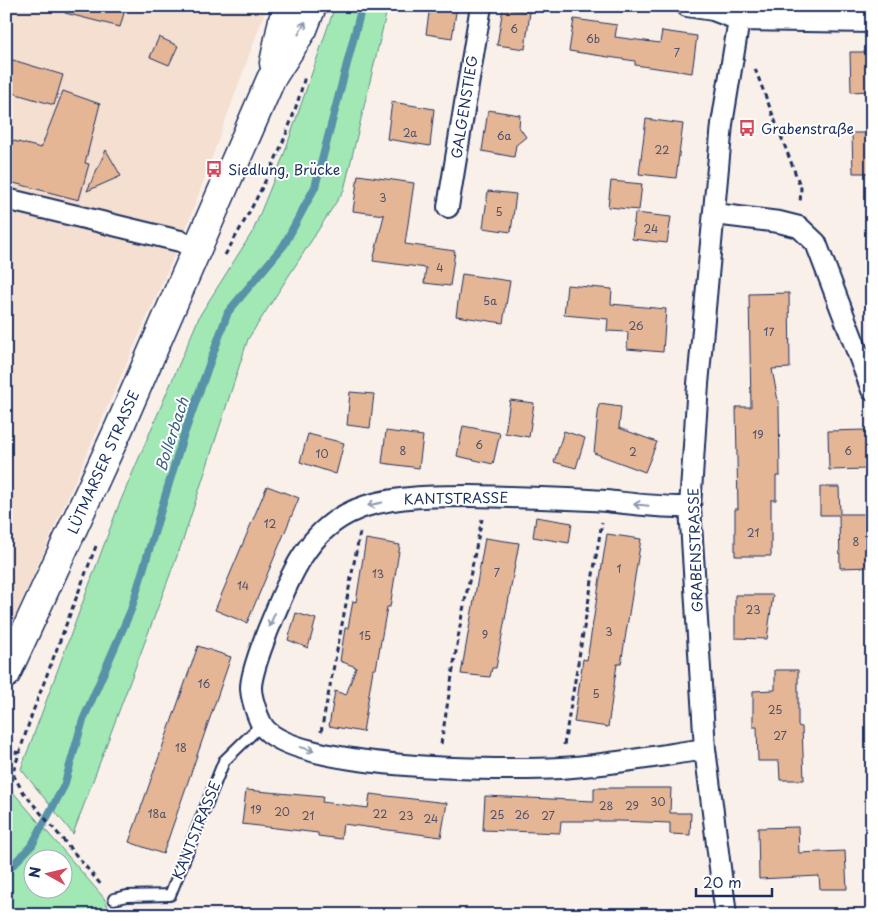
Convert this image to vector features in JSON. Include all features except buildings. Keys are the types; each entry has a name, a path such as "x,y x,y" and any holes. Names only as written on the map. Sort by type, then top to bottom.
{"main road":[{"name":"LÜTMARSER STRASSE","path":"271,79 283,20 288,6"},
{"name":"LÜTMARSER STRASSE","path":"6,674 119,428 271,79 303,28 312,6"}],"street":[{"name":"GALGENSTIEG","path":"448,207 481,6"},
{"path":"687,6 738,13 872,22"},
{"name":"GRABENSTRASSE","path":"726,915 705,749 690,507 698,384 722,124 733,60 738,13"},
{"path":"6,199 180,241 197,249"},
{"path":"714,214 779,222 799,227 816,243 872,390"},
{"name":"KANTSTRASSE","path":"261,725 251,688 266,635 287,584 314,538 335,520 365,506 400,499 486,496 607,501 670,508 690,507"},
{"path":"261,725 282,742 317,752 371,763 438,768 560,768 705,749"}],"lane":[{"name":"KANTSTRASSE","path":"114,899 127,896 170,895 224,761 261,725"}],"path":[{"path":"733,60 754,66 801,188 799,227"},
{"path":"438,768 461,620 486,496"},
{"path":"560,768 596,552 607,501"},
{"path":"317,752 365,506"},
{"path":"6,750 19,753"},
{"path":"23,792 114,899"}],"shaded area":[{"path":"6,6 267,6 186,229 6,637"}],"green space":[{"path":"335,6 388,6 344,190 248,339 183,540 73,834 21,769 118,507 200,315 253,231 283,157"},
{"path":"6,784 61,848 22,848 22,898 72,898 72,861 104,898 112,915 6,915"}],"waterway":[{"name":"Bollerbach","path":"6,872 32,845 64,786 83,720 131,610 182,440 228,312 284,245 315,187 362,6"}],"place":[{"name":"Grabenstraße","path":"747,128"},
{"name":"Siedlung, Brücke","path":"214,169"}]}
